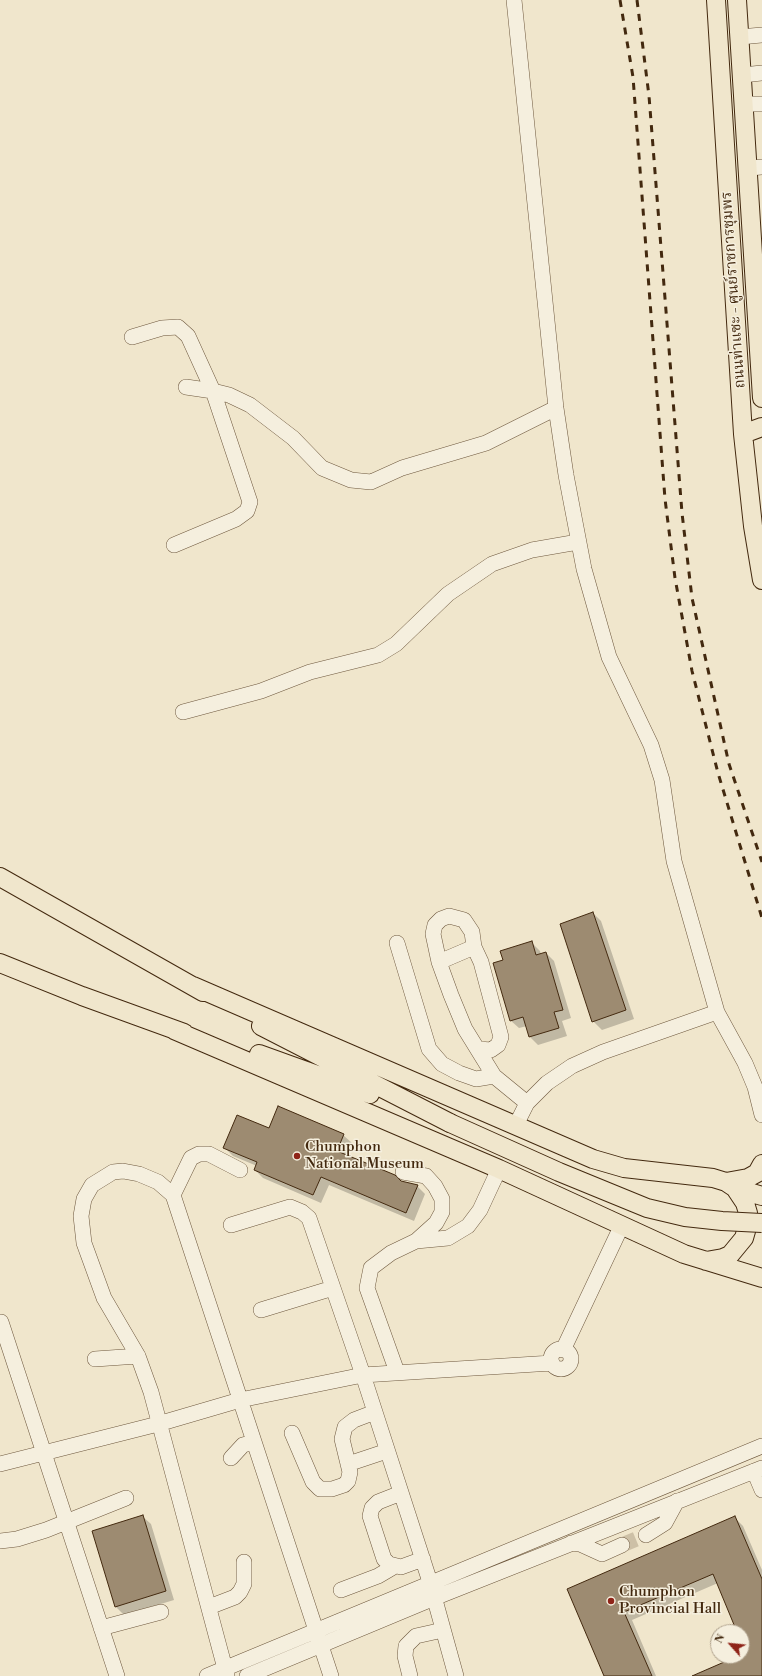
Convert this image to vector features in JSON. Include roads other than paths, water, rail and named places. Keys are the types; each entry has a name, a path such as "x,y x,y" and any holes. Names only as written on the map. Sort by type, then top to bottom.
{"main road":[{"name":"ถนนท่าแซะ - ศูนย์ราชการชุมพร","path":"716,0 743,434 753,526 762,580"},
{"name":"ถนนท่าแซะ - ศูนย์ราชการชุมพร","path":"738,0 743,75 753,104 762,398"},
{"path":"743,434 762,428"},
{"path":"4,880 193,986 274,1034 450,1123 566,1175 647,1208 685,1217 722,1222 762,1223"},
{"path":"0,963 174,1030 499,1169 621,1227 704,1262 762,1278"},
{"path":"193,986 516,1125 593,1160 624,1168 713,1178 762,1196"},
{"path":"174,1030 253,1052 450,1123"},
{"path":"731,1185 757,1173 762,1164"},
{"path":"704,1262 723,1258 736,1249 744,1238 748,1224 745,1203 731,1185"},
{"path":"723,1258 748,1265 762,1266"}],"street":[{"path":"514,0 556,408 578,542 600,629 609,657 651,745 662,780 674,861 717,1012 745,1063 755,1087 762,1115"},
{"path":"740,37 762,35"},
{"path":"743,75 762,73"},
{"path":"132,337 162,328 178,327 188,336 213,391 250,502 247,511 236,519 174,545"},
{"path":"186,387 213,391 250,405 293,438 322,468 351,480 371,482 402,468 486,443 556,408"},
{"path":"183,712 261,691 310,672 378,655 396,644 448,594 492,564 532,550 578,542"},
{"path":"478,1050 490,1050 498,1045 501,1037 481,962 474,947 472,932 464,920 449,916 441,919 435,925 433,934 439,962 465,1028 478,1050 494,1076 528,1103"},
{"path":"397,943 429,1049 442,1064 459,1073 476,1079 494,1076"},
{"path":"439,962 474,947"},
{"path":"516,1125 528,1103 547,1084 572,1066 603,1052 717,1012"},
{"path":"173,1195 191,1158 199,1154 209,1154 240,1170"},
{"path":"416,1241 448,1238 468,1226 480,1210 499,1169"},
{"path":"226,1672 158,1424 151,1392 138,1356 104,1298 87,1257 81,1216 84,1198 92,1185 113,1172 123,1171 139,1174 153,1180 173,1195 331,1676"},
{"path":"397,1372 367,1288 372,1268 391,1253 416,1241 436,1223 442,1212 442,1199 435,1186 426,1176 403,1172"},
{"path":"231,1225 290,1207 302,1212 309,1218 363,1375 423,1559 456,1676"},
{"path":"0,1464 42,1452 158,1424 240,1400 363,1375 552,1363 555,1367 561,1369 569,1365 571,1357 568,1352 563,1350 621,1227"},
{"path":"261,1310 332,1288"},
{"path":"1,1322 6,1358 42,1452 117,1676"},
{"path":"95,1359 138,1356"},
{"path":"292,1433 313,1482 320,1489 332,1489 344,1485 348,1481 350,1472 342,1439 345,1427 354,1420 375,1412"},
{"path":"230,1458 243,1445 254,1442"},
{"path":"207,1676 226,1672 317,1630 430,1582 762,1446"},
{"path":"348,1464 387,1451"},
{"path":"247,1676 434,1598 758,1469 762,1490"},
{"path":"401,1493 378,1502 372,1508 370,1516 384,1559 389,1564 401,1567 423,1559"},
{"path":"0,1541 17,1539 46,1530 65,1521 126,1498"},
{"path":"646,1535 665,1523 677,1502"},
{"path":"564,1527 571,1544"},
{"path":"571,1544 580,1544 602,1554 622,1545"},
{"path":"208,1607 235,1597 240,1592 244,1584 244,1562"},
{"path":"342,1590 378,1576 395,1566"},
{"path":"101,1628 160,1612"},
{"path":"410,1676 405,1656 406,1646 416,1636 443,1630"}],"tunnel":[{"path":"622,1545 646,1535"}],"railway":[{"path":"620,0 633,77 665,499 675,578 692,671 718,773 762,918"},
{"path":"637,0 649,96 682,513 692,598 729,764 762,862"}],"place":[{"name":"Chumphon National Museum","path":"297,1156"},
{"name":"Chumphon Provincial Hall","path":"611,1601"}]}
